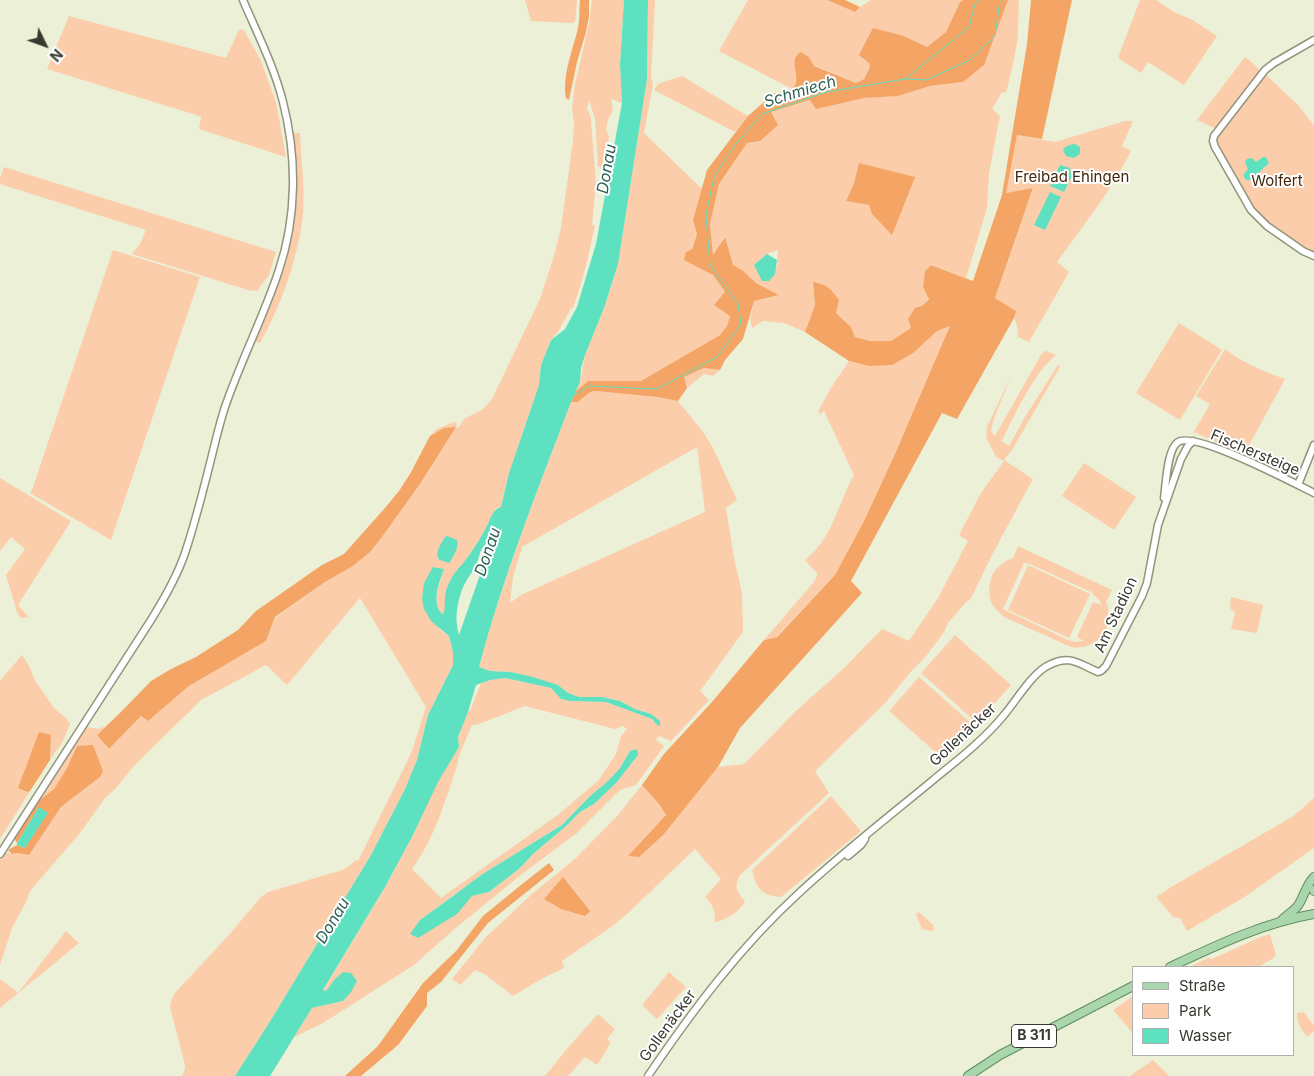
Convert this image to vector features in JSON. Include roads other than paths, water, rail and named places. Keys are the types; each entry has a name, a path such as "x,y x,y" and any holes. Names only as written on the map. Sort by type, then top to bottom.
{"main road":[{"path":"1281,921 1299,904 1305,889 1314,878"},
{"path":"1172,966 1252,930 1314,914"},
{"name":"B 311","path":"968,1076 1000,1055 1132,987"}],"street":[{"path":"0,854 165,597 185,554 224,408 280,268 292,208 294,177 288,124 273,69 242,0"},
{"path":"1314,40 1265,70 1214,136 1214,144 1252,210 1267,226 1303,251 1314,256"},
{"name":"Am Stadion","path":"1101,671 1109,660 1147,583 1158,525 1189,441 1180,441 1172,452 1163,509"},
{"name":"Fischersteige","path":"1189,441 1237,456 1314,493"},
{"path":"1298,485 1314,445"},
{"name":"Gollenäcker","path":"648,1076 703,999 744,949 788,904 834,862 980,740 1003,717 1034,677 1045,667 1056,662 1070,660 1081,663 1096,671 1101,671"}],"water":[{"name":"Donau","path":"624,0 648,0 647,79 618,264 604,308 585,355 581,368 580,382 546,467 510,566 479,667 490,671 511,672 533,677 558,685 568,693 579,697 602,697 620,701 635,709 651,714 660,721 660,726 652,719 606,702 561,699 551,688 505,678 490,680 476,685 458,737 459,747 438,782 413,835 385,887 323,990 326,991 343,972 351,973 357,981 351,992 343,1001 312,1008 270,1076 235,1076 371,855 405,789 417,760 428,715 453,665 453,652 449,636 431,621 424,609 422,599 424,583 433,567 444,569 436,598 439,609 442,614 444,613 446,591 451,579 478,542 494,511 501,507 509,473 539,385 541,365 551,340 565,329 577,307 596,244 622,103 620,64","holes":["486,544 490,546 459,635 457,629 458,604 465,582 476,565 482,548"]},
{"path":"1075,144 1080,147 1080,154 1074,158 1066,156 1064,148"},
{"path":"1266,157 1269,163 1251,180 1246,180 1244,174 1248,169 1245,163 1246,160 1249,158 1256,162"},
{"path":"1060,165 1070,168 1071,174 1073,174 1064,192 1050,186"},
{"path":"1050,192 1061,197 1045,230 1034,225"},
{"path":"767,254 777,260 775,274 769,281 762,281 754,265"},
{"path":"446,536 457,540 456,551 449,563 440,560 437,555"},
{"path":"637,749 638,755 617,782 594,804 580,812 519,869 489,892 472,896 457,914 418,938 410,934 420,920 481,875 562,825 620,768 630,751"},
{"path":"39,807 48,813 25,848 17,845 17,843"}],"waterway":[{"name":"Schmiech","path":"573,396 589,386 657,389 717,357 741,324 738,304 710,265 706,215 714,177 735,145 762,114 826,92 905,79 969,27 975,4 979,0"},
{"name":"Schmiech","path":"906,79 926,80 970,60 995,36 1000,0"}],"park label":[{"name":"Freibad Ehingen","path":"1072,177"},
{"name":"Wolfert","path":"1277,181"}]}
